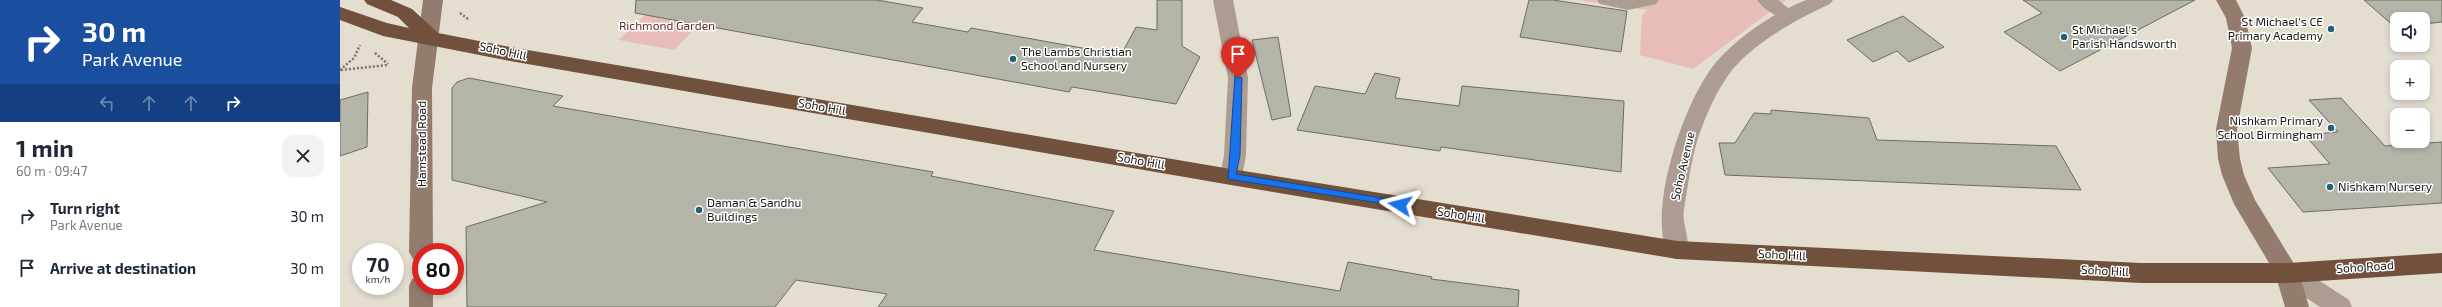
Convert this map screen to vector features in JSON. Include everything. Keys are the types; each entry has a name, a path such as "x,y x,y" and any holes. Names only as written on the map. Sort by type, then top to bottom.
{"highway":[{"name":"Soho Hill","path":"374,0 405,14 430,36"},
{"name":"Soho Hill","path":"340,13 383,29 430,36 510,54 1231,177 1677,250 2141,273 2288,273"},
{"name":"Soho Road","path":"2288,273 2442,263"}],"main road":[{"name":"Hamstead Road","path":"421,243 422,88 430,36 433,0"},
{"path":"2226,0 2238,18 2243,43 2239,74 2226,126 2229,160 2243,201 2288,273 2297,307"},
{"path":"421,295 421,307"}],"street":[{"path":"1223,0 1238,78 1235,155 1231,177"},
{"name":"Soho Avenue","path":"1677,250 1672,212 1687,139 1703,101 1725,65 1755,38 1788,15 1823,0"},
{"path":"2288,273 2340,307"}],"lane":[{"path":"1606,0 1628,4 1650,0"},
{"path":"1766,0 1788,15"}],"path":[{"path":"455,8 466,19 474,20"},
{"path":"340,70 354,58 362,41"},
{"path":"340,70 388,65"}],"green space":[{"name":"Richmond Garden","path":"661,0 722,0 674,50 619,40"},
{"path":"1577,0 1786,0 1693,69 1640,55 1642,15 1647,10"}],"building":[{"path":"636,0 877,0 923,8 912,22 968,32 971,28 1121,55 1136,27 1157,30 1157,0 1182,0 1182,46 1200,57 1176,104 1072,87 1069,92 635,13"},
{"path":"1529,0 1553,0 1627,11 1621,52 1520,37"},
{"name":"St Michael's Parish Handsworth","path":"2023,0 2195,0 2060,71 2004,32 2042,13"},
{"path":"2364,0 2442,0 2442,22 2430,23 2430,12 2390,12 2390,23"},
{"path":"1903,16 1944,47 1909,62 1897,51 1873,62 1847,40"},
{"path":"1278,37 1291,116 1272,120 1252,40"},
{"path":"1375,73 1400,78 1395,98 1459,106 1462,86 1624,101 1621,172 1441,147 1440,151 1297,130 1315,86 1365,94"},
{"path":"469,78 563,96 553,106 933,172 931,176 1114,211 1094,250 1340,291 1348,262 1432,277 1431,279 1519,290 1518,307 878,307 887,294 796,280 775,307 467,307 466,227 547,202 452,180 452,88 457,82"},
{"path":"368,92 367,147 340,156 340,100"},
{"path":"2341,98 2385,146 2390,146 2390,148 2430,148 2430,143 2442,142 2442,203 2303,212 2268,168 2330,164 2305,135 2338,132 2309,100"},
{"path":"1771,110 1869,118 1877,140 2056,146 2081,190 1725,175 1719,143 1735,143 1754,113 1771,114"}],"place":[{"name":"St Michael's CE Primary Academy","path":"2331,29"},
{"name":"St Michael's Parish Handsworth","path":"2064,37"},
{"name":"The Lambs Christian School and Nursery","path":"1013,59"},
{"name":"Nishkam Primary School Birmingham","path":"2331,128"},
{"name":"Nishkam Nursery","path":"2330,187"},
{"name":"Daman & Sandhu Buildings","path":"699,210"}],"route":[{"path":"1238,78 1235,155 1231,177 1400,205"}]}
